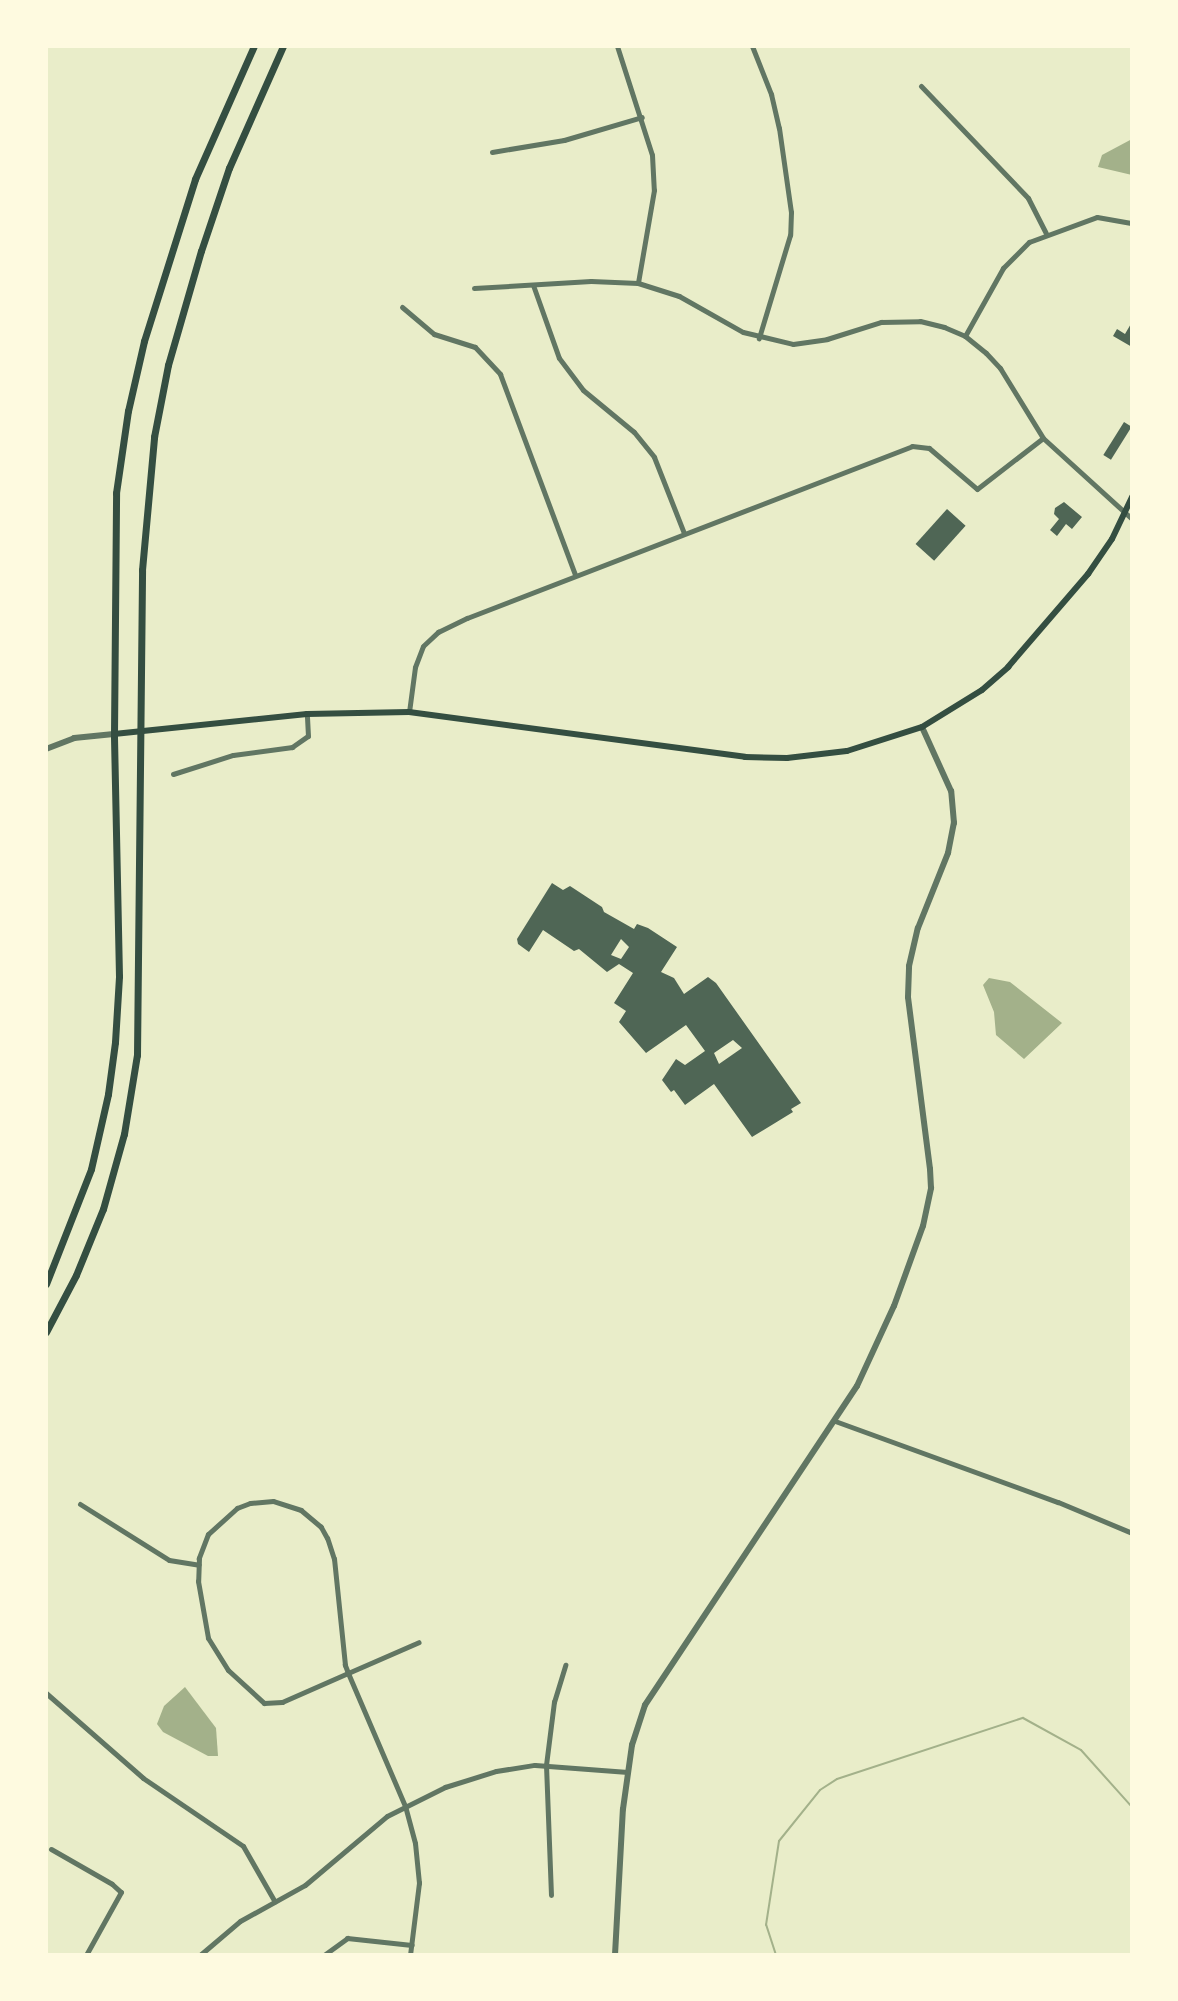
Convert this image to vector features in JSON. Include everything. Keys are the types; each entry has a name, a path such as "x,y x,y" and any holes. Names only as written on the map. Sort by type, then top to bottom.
{"main road":[{"path":"46,1284 91,1169 108,1094 119,976 114,734 116,493 128,411 144,341 195,179 254,46"},
{"path":"46,1332 76,1275 103,1209 132,1092 138,1024 140,730 146,507 168,365 229,168 283,46"},
{"path":"114,734 307,714 409,712 684,751 768,758 847,751 922,727 982,690 1030,644 1097,561 1132,497"}],"street":[{"path":"617,46 652,155 654,190 638,283"},
{"path":"752,46 779,128 791,212 790,235 759,338"},
{"path":"921,86 1028,198 1046,233"},
{"path":"492,152 564,140 642,117"},
{"path":"965,336 1011,257 1046,233 1097,217 1132,223"},
{"path":"474,288 591,281 638,283 679,296 759,338 811,343 881,322 899,321 920,321 965,336 1000,368 1043,438 1132,519"},
{"path":"533,285 559,358 583,390 634,432 654,457 684,533"},
{"path":"402,307 434,334 475,347 500,374 575,575"},
{"path":"409,712 415,667 423,646 438,632 575,575 912,446 929,448 977,489 1043,438"},
{"path":"173,774 233,755 292,747 308,736 307,714"},
{"path":"615,1955 618,1868 628,1772 638,1725 655,1687 835,1421 870,1360 894,1306 923,1226 931,1188 908,997 909,966 918,928 948,853 954,823 951,791 922,727"},
{"path":"46,749 74,738 114,734"},
{"path":"835,1421 1070,1506 1132,1533"},
{"path":"410,1955 419,1883 415,1843 405,1806 348,1673 340,1645 332,1549 321,1527 309,1516 273,1501 237,1508 208,1534 199,1565 199,1600 208,1638 228,1670 264,1703 282,1702 348,1673 419,1642"},
{"path":"80,1504 169,1560 199,1565"},
{"path":"551,1895 546,1765 550,1721 565,1665"},
{"path":"46,1693 143,1778 243,1846 275,1902"},
{"path":"200,1955 240,1921 305,1885 362,1835 405,1806 479,1775 546,1765 628,1772"},
{"path":"51,1849 121,1892 86,1955"},
{"path":"324,1955 347,1938 412,1945"}],"shaded area":[{"path":"1132,139 1132,175 1098,167 1102,155"},
{"path":"989,978 1010,982 1062,1023 1024,1059 996,1035 994,1012 983,985"},
{"path":"185,1687 216,1728 218,1756 208,1756 163,1732 157,1724 164,1706"}],"building":[{"path":"1132,322 1132,347 1113,336 1117,329 1125,334"},
{"path":"1124,422 1132,427 1111,460 1103,455"},
{"path":"1064,502 1082,517 1072,529 1066,524 1057,536 1050,530 1059,519 1054,514 1055,508"},
{"path":"947,509 966,526 934,561 916,544"},
{"path":"552,883 563,890 570,886 602,907 604,912 634,929 637,924 648,928 677,947 661,972 674,978 684,994 708,977 716,983 801,1103 791,1109 793,1112 752,1137 714,1084 685,1105 662,1080 676,1059 685,1065 705,1051 686,1025 646,1053 619,1022 626,1011 614,1003 633,973 619,964 607,972 579,949 574,951 543,930 529,952 518,944 517,939","holes":["621,939 629,947 621,959 611,955","733,1040 742,1048 719,1064 714,1053"]}],"waterway":[{"path":"776,1955 766,1925 779,1841 820,1790 837,1779 1023,1718 1081,1750 1132,1807"}]}
